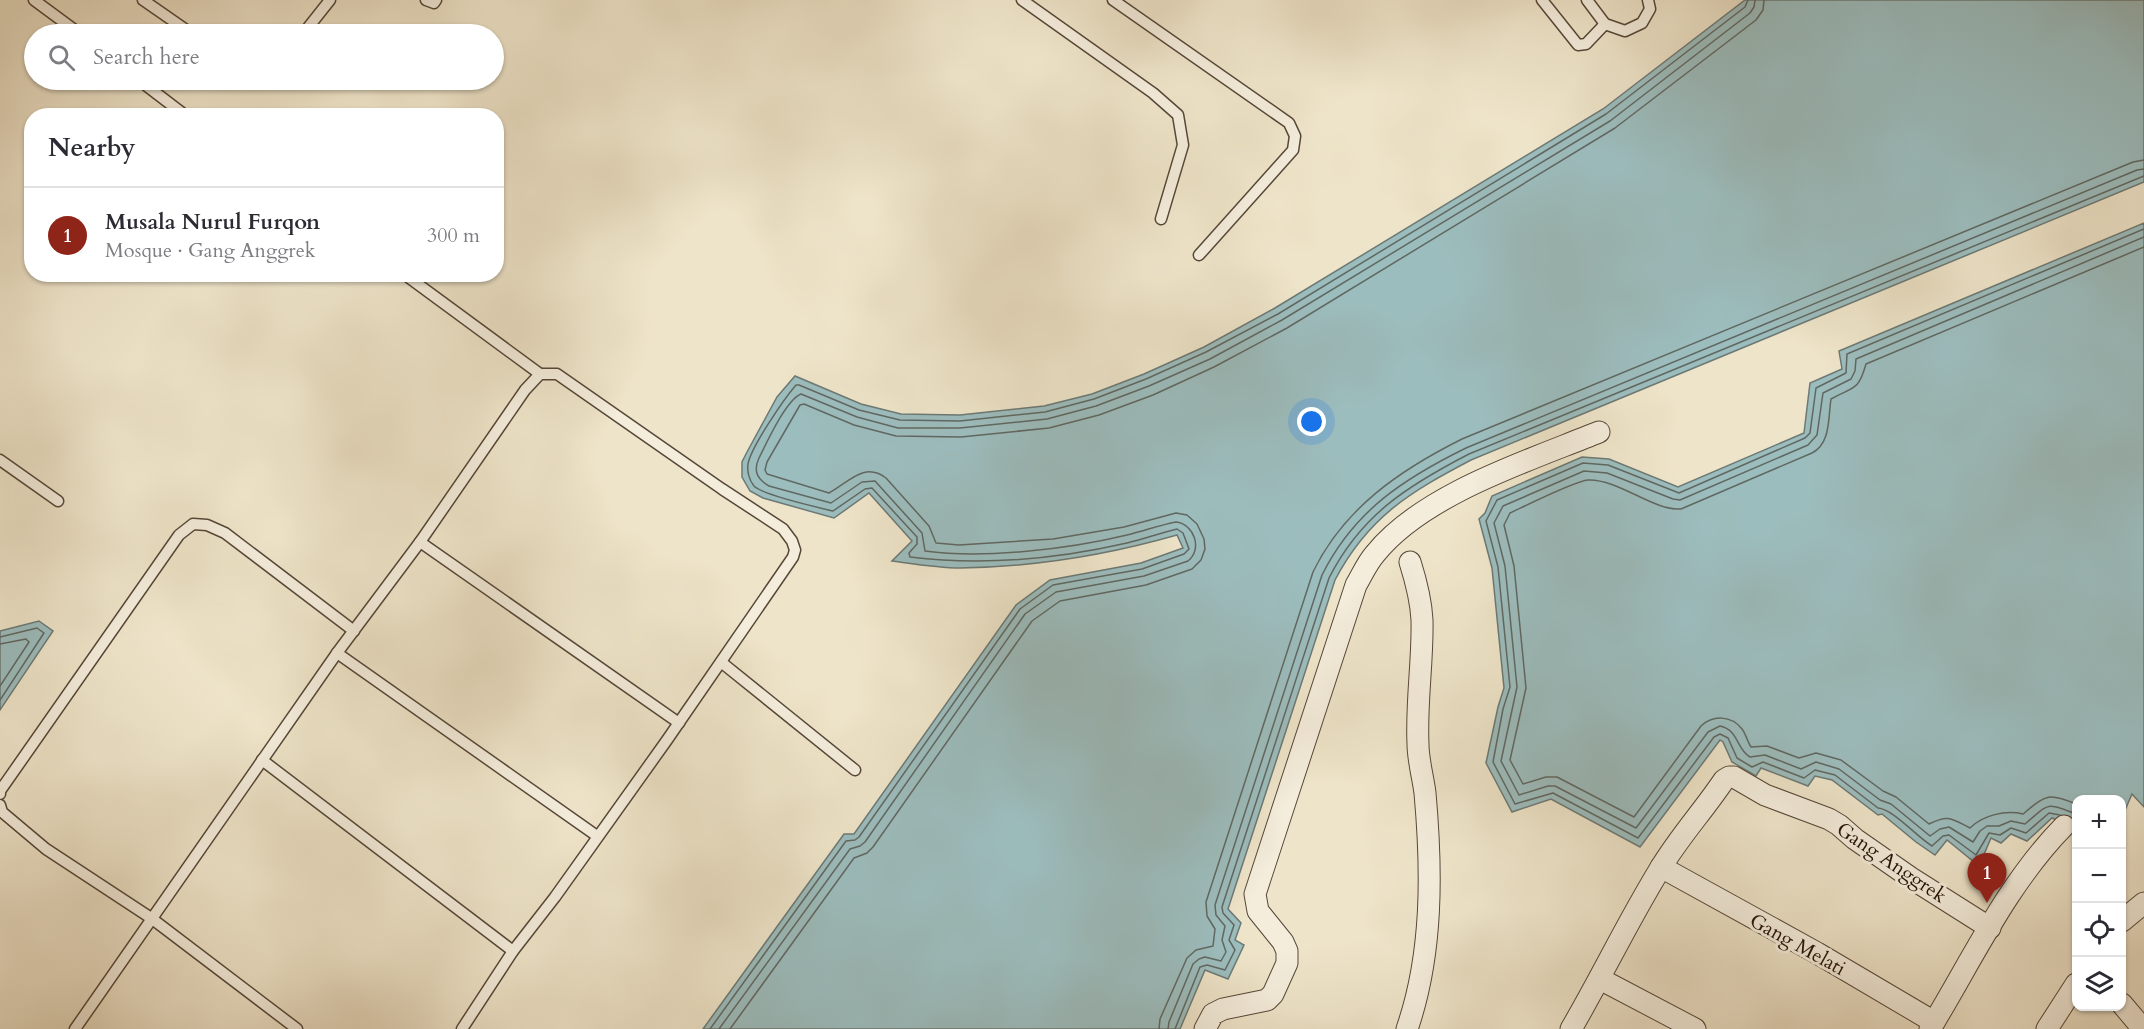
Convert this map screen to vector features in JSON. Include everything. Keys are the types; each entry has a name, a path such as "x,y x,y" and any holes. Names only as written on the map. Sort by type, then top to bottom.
{"street":[{"path":"1204,1029 1213,1014 1223,1009 1267,1000 1273,994 1287,963 1287,951 1283,942 1258,911 1255,894 1356,585 1374,555 1397,530 1426,509 1463,488 1599,432"},
{"path":"1407,1029 1426,948 1428,886 1425,792 1418,745 1422,619 1418,589 1410,562"},
{"name":"Gang Anggrek","path":"1661,867 1687,828 1702,812 1724,780 1734,777 1765,795 1829,819 1911,878 1990,928"},
{"path":"1932,1026 2032,862 2064,826"},
{"path":"1571,1029 1661,867"},
{"name":"Gang Melati","path":"1661,867 1817,953 1932,1026"},
{"path":"2126,917 2144,903"},
{"path":"1600,979 1695,1029"},
{"path":"2047,1029 2072,990"},
{"path":"2126,1010 2143,1029"}],"lane":[{"path":"34,0 66,24"},
{"path":"143,0 178,24"},
{"path":"311,24 330,0"},
{"path":"426,0 434,3 436,0"},
{"path":"1022,0 1153,93 1178,115 1183,145 1161,219"},
{"path":"1113,0 1289,123 1294,136 1293,150 1199,255"},
{"path":"1542,0 1578,45 1586,44 1605,24"},
{"path":"1587,0 1605,24 1625,31 1642,23 1650,9 1648,0"},
{"path":"152,90 176,108"},
{"path":"415,282 540,374 557,374 783,529 792,541 795,550 793,557 680,723 555,897 513,951 462,1029"},
{"path":"75,1029 337,653 420,542 525,390 540,374"},
{"path":"0,460 58,501"},
{"path":"0,794 179,535 193,524 207,525 225,533 354,631"},
{"path":"420,542 680,723"},
{"path":"337,653 597,836"},
{"path":"721,662 855,770"},
{"path":"262,760 513,951"},
{"path":"0,805 2,812 46,849 151,918 297,1029"}],"water":[{"path":"1745,0 2144,0 2144,182 1471,460 1429,483 1392,508 1362,539 1335,580 1228,909 1241,923 1235,940 1244,945 1228,979 1205,970 1180,1029 703,1029 844,834 854,834 1016,605 1050,580 1141,563 1183,548 1177,535 1070,559 1015,565 952,568 892,561 912,541 869,493 834,518 763,498 750,491 742,477 742,462 747,452 777,397 795,376 861,404 901,414 960,415 1044,406 1092,394 1144,374 1204,347 1275,308 1603,109"},
{"path":"2144,223 2144,807 2132,794 2126,808 2126,795 2072,795 2072,826 2052,818 2027,841 2011,834 2001,843 1991,838 1979,866 1947,840 1935,855 1882,814 1878,815 1832,780 1815,776 1808,786 1761,768 1756,776 1732,762 1720,740 1640,847 1551,799 1512,812 1486,763 1504,688 1492,568 1479,519 1485,513 1492,496 1582,457 1609,459 1678,487 1804,433 1810,383 1842,369 1839,351"},
{"path":"39,621 53,631 0,710 0,631"}],"place":[{"name":"Musala Nurul Furqon","path":"1987,903"}]}
